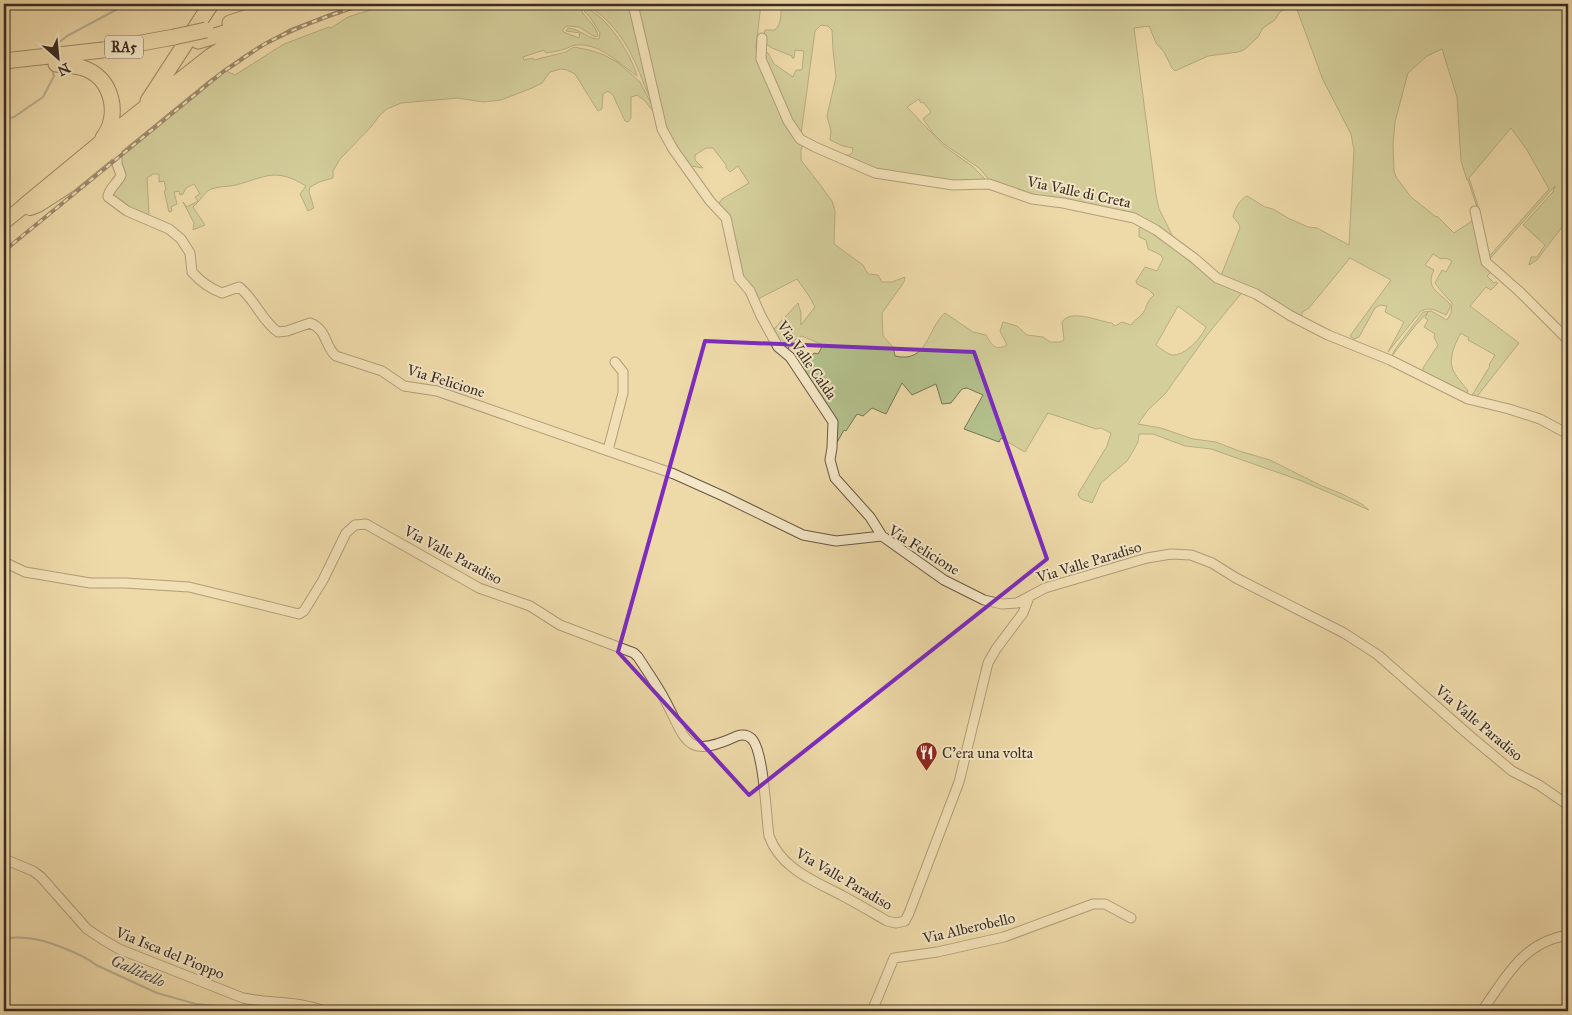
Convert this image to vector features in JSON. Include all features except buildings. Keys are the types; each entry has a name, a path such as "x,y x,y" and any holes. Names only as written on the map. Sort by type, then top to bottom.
{"highway":[{"path":"126,122 154,94 211,4"},
{"name":"RA5","path":"202,35 282,8 312,4"},
{"path":"24,206 126,122 229,43 282,8"},
{"name":"RA5","path":"4,70 56,64 73,58 129,46 172,42 202,35 282,8"},
{"name":"RA5","path":"4,61 73,58"},
{"path":"56,64 82,68 96,75 106,87 113,105 113,115 109,130 98,145"}],"main road":[{"path":"4,222 24,206 33,207 55,195 117,151 205,74 240,49 287,22 334,4"}],"street":[{"name":"Via Valle Calda","path":"633,4 662,129 673,149 710,202 726,218 739,278 750,291 778,347 790,357 834,422 830,460 835,478 870,517 882,536"},
{"name":"Via Valle di Creta","path":"762,38 761,59 788,121 800,139 815,147 875,174 953,185 989,184 1032,199 1063,203 1134,218 1156,230 1217,278 1256,294 1291,316 1328,335 1404,367 1468,399 1540,419 1568,434"},
{"name":"Via Felicione","path":"117,151 116,164 121,175 118,182 108,193 108,197 127,211 169,229 186,245 190,253 192,272 195,276 214,290 222,293 239,287 244,291 263,318 278,332 287,332 298,326 310,323 318,326 326,338 330,351 336,356 382,371 404,386 437,391 674,474 803,535 836,541 882,536 944,580 984,600 1002,604 1016,603 1029,597"},
{"path":"1475,211 1486,262 1520,292 1568,340"},
{"path":"608,450 623,393 623,372 615,362"},
{"name":"Via Valle Paradiso","path":"4,562 25,572 90,583 188,587 299,614 304,612 323,580 346,533 354,525 366,524 479,588 530,606 560,625 634,653 665,700 683,737 692,744 708,747 742,735 749,737 758,750 769,836 782,858 808,878 887,922 905,921 958,782 988,663 1023,613 1029,597 1045,588 1147,558 1171,554 1191,555 1212,563 1236,578 1344,633 1378,655 1512,771 1538,785 1568,805"},
{"name":"Via Isca del Pioppo","path":"4,859 34,871 88,929 119,949 243,998 263,1002 295,1003 324,1011"},
{"name":"Via Alberobello","path":"872,1011 894,958 936,952 1004,937 1093,904 1105,904 1131,918"},
{"path":"1482,1011 1517,961 1536,946 1548,940 1568,935"}],"highlighted area":[{"path":"705,341 974,352 1047,559 749,795 618,652"}],"green space":[{"path":"389,4 630,4 653,103 624,41 601,15 587,6 583,7 582,12 594,26 598,36 595,37 579,27 567,26 563,29 563,32 579,38 580,33 566,31 568,28 599,39 600,33 584,11 585,8 593,12 610,27 617,37 630,58 637,76 609,55 594,47 585,45 575,45 563,50 546,53 544,50 523,57 524,60 533,58 534,60 566,52 574,47 602,54 617,62 640,82 659,119 645,101 637,95 631,97 631,118 628,122 625,121 613,95 608,91 603,94 602,109 598,111 575,74 561,69 550,72 542,83 501,100 483,102 458,98 401,103 387,109 340,159 333,171 333,178 310,187 309,192 314,208 308,211 300,194 306,186 295,180 278,175 209,190 193,207 205,225 193,230 194,223 183,202 187,207 198,201 195,197 200,194 194,184 186,188 183,194 180,195 179,191 174,192 177,204 171,207 172,211 169,212 164,191 166,190 164,181 159,182 159,174 153,174 147,178 149,214 145,217 109,195 121,182 118,159 226,71 235,75 284,44 329,27 331,28 348,17"},
{"path":"634,4 761,4 756,46 757,55 803,145 801,160 832,201 835,211 834,244 863,265 868,274 878,275 882,282 892,282 905,277 904,282 882,313 883,336 893,347 895,356 906,357 914,355 921,350 939,319 945,313 973,332 986,335 994,346 999,348 1007,345 1000,331 1003,322 1017,326 1027,335 1043,337 1050,342 1064,340 1062,322 1072,316 1112,323 1115,326 1122,322 1131,325 1143,313 1149,300 1154,295 1137,284 1136,281 1145,267 1157,271 1163,259 1161,255 1148,249 1146,240 1139,237 1139,228 1144,226 1244,290 1207,335 1165,394 1148,410 1138,424 1161,428 1193,439 1216,442 1270,460 1362,504 1369,510 1302,481 1211,449 1185,446 1153,434 1139,434 1138,442 1127,461 1101,483 1092,503 1082,499 1078,494 1107,446 1111,433 1101,428 1096,429 1048,413 1025,452 1001,438 999,442 964,429 983,395 967,388 962,389 951,403 942,404 936,384 912,395 902,383 886,414 872,408 863,416 857,414 846,431 844,430 835,446 833,426 791,360 805,366 814,353 818,354 823,345 802,336 796,339 788,348 787,355 774,329 798,303 801,313 801,325 815,307 797,279 756,300 740,275 733,244 717,206 722,199 749,183 738,166 730,172 713,148 706,148 695,155 695,160 703,168 686,165 669,135 662,116","holes":["1178,306 1206,327 1201,336 1188,349 1178,354 1169,354 1156,345"]},
{"path":"781,4 1291,4 1279,13 1275,20 1263,28 1258,37 1244,50 1208,56 1175,71 1164,52 1156,43 1149,26 1134,28 1156,195 1159,209 1177,245 1146,224 993,184 979,168 944,144 933,133 923,119 931,112 919,99 907,107 944,146 972,166 986,180 984,185 877,172 844,155 852,153 853,148 830,140 831,131 827,116 836,77 832,30 828,26 821,25 815,31 801,134 797,136 760,48 768,53 774,64 793,77 796,70 802,70 804,51 795,50 794,58 792,58 792,56 772,48 762,41 765,30 775,30 779,24"},
{"path":"1295,4 1568,4 1568,219 1537,260 1529,265 1531,257 1537,257 1545,245 1523,225 1553,192 1555,186 1486,263 1485,261 1549,189 1527,150 1511,128 1469,178 1479,209 1487,253 1485,257 1478,210 1461,161 1457,97 1442,49 1427,56 1408,73 1395,122 1393,145 1396,177 1411,197 1437,216 1454,233 1472,221 1472,218 1477,218 1483,261 1494,274 1491,272 1487,276 1494,283 1498,283 1491,290 1486,287 1470,306 1519,343 1475,399 1471,397 1495,355 1468,340 1469,338 1461,333 1454,349 1451,363 1455,373 1468,391 1466,394 1423,372 1423,368 1438,345 1434,337 1435,334 1424,327 1428,320 1425,318 1428,312 1392,356 1416,369 1416,371 1390,358 1423,312 1431,311 1447,320 1451,313 1452,303 1435,283 1442,270 1446,272 1452,261 1446,258 1441,259 1433,254 1425,265 1434,270 1431,281 1432,286 1450,304 1446,315 1431,309 1421,311 1388,352 1404,322 1385,312 1387,306 1380,305 1375,308 1359,337 1354,339 1350,336 1391,280 1350,258 1309,308 1302,312 1302,319 1253,291 1220,278 1240,228 1233,217 1240,202 1247,196 1265,207 1273,209 1308,227 1317,228 1349,245 1354,150 1351,134 1323,80"}],"waterway":[{"path":"52,48 67,36 127,4"},
{"path":"4,119 14,117 43,97 54,76 52,70"},
{"name":"Gallitello","path":"4,938 27,938 53,944 157,993 196,1004 267,1011"}],"railway":[{"path":"4,251 224,71 263,45 300,27 365,4"}],"place":[{"name":"C'era una volta","path":"926,772"}]}
